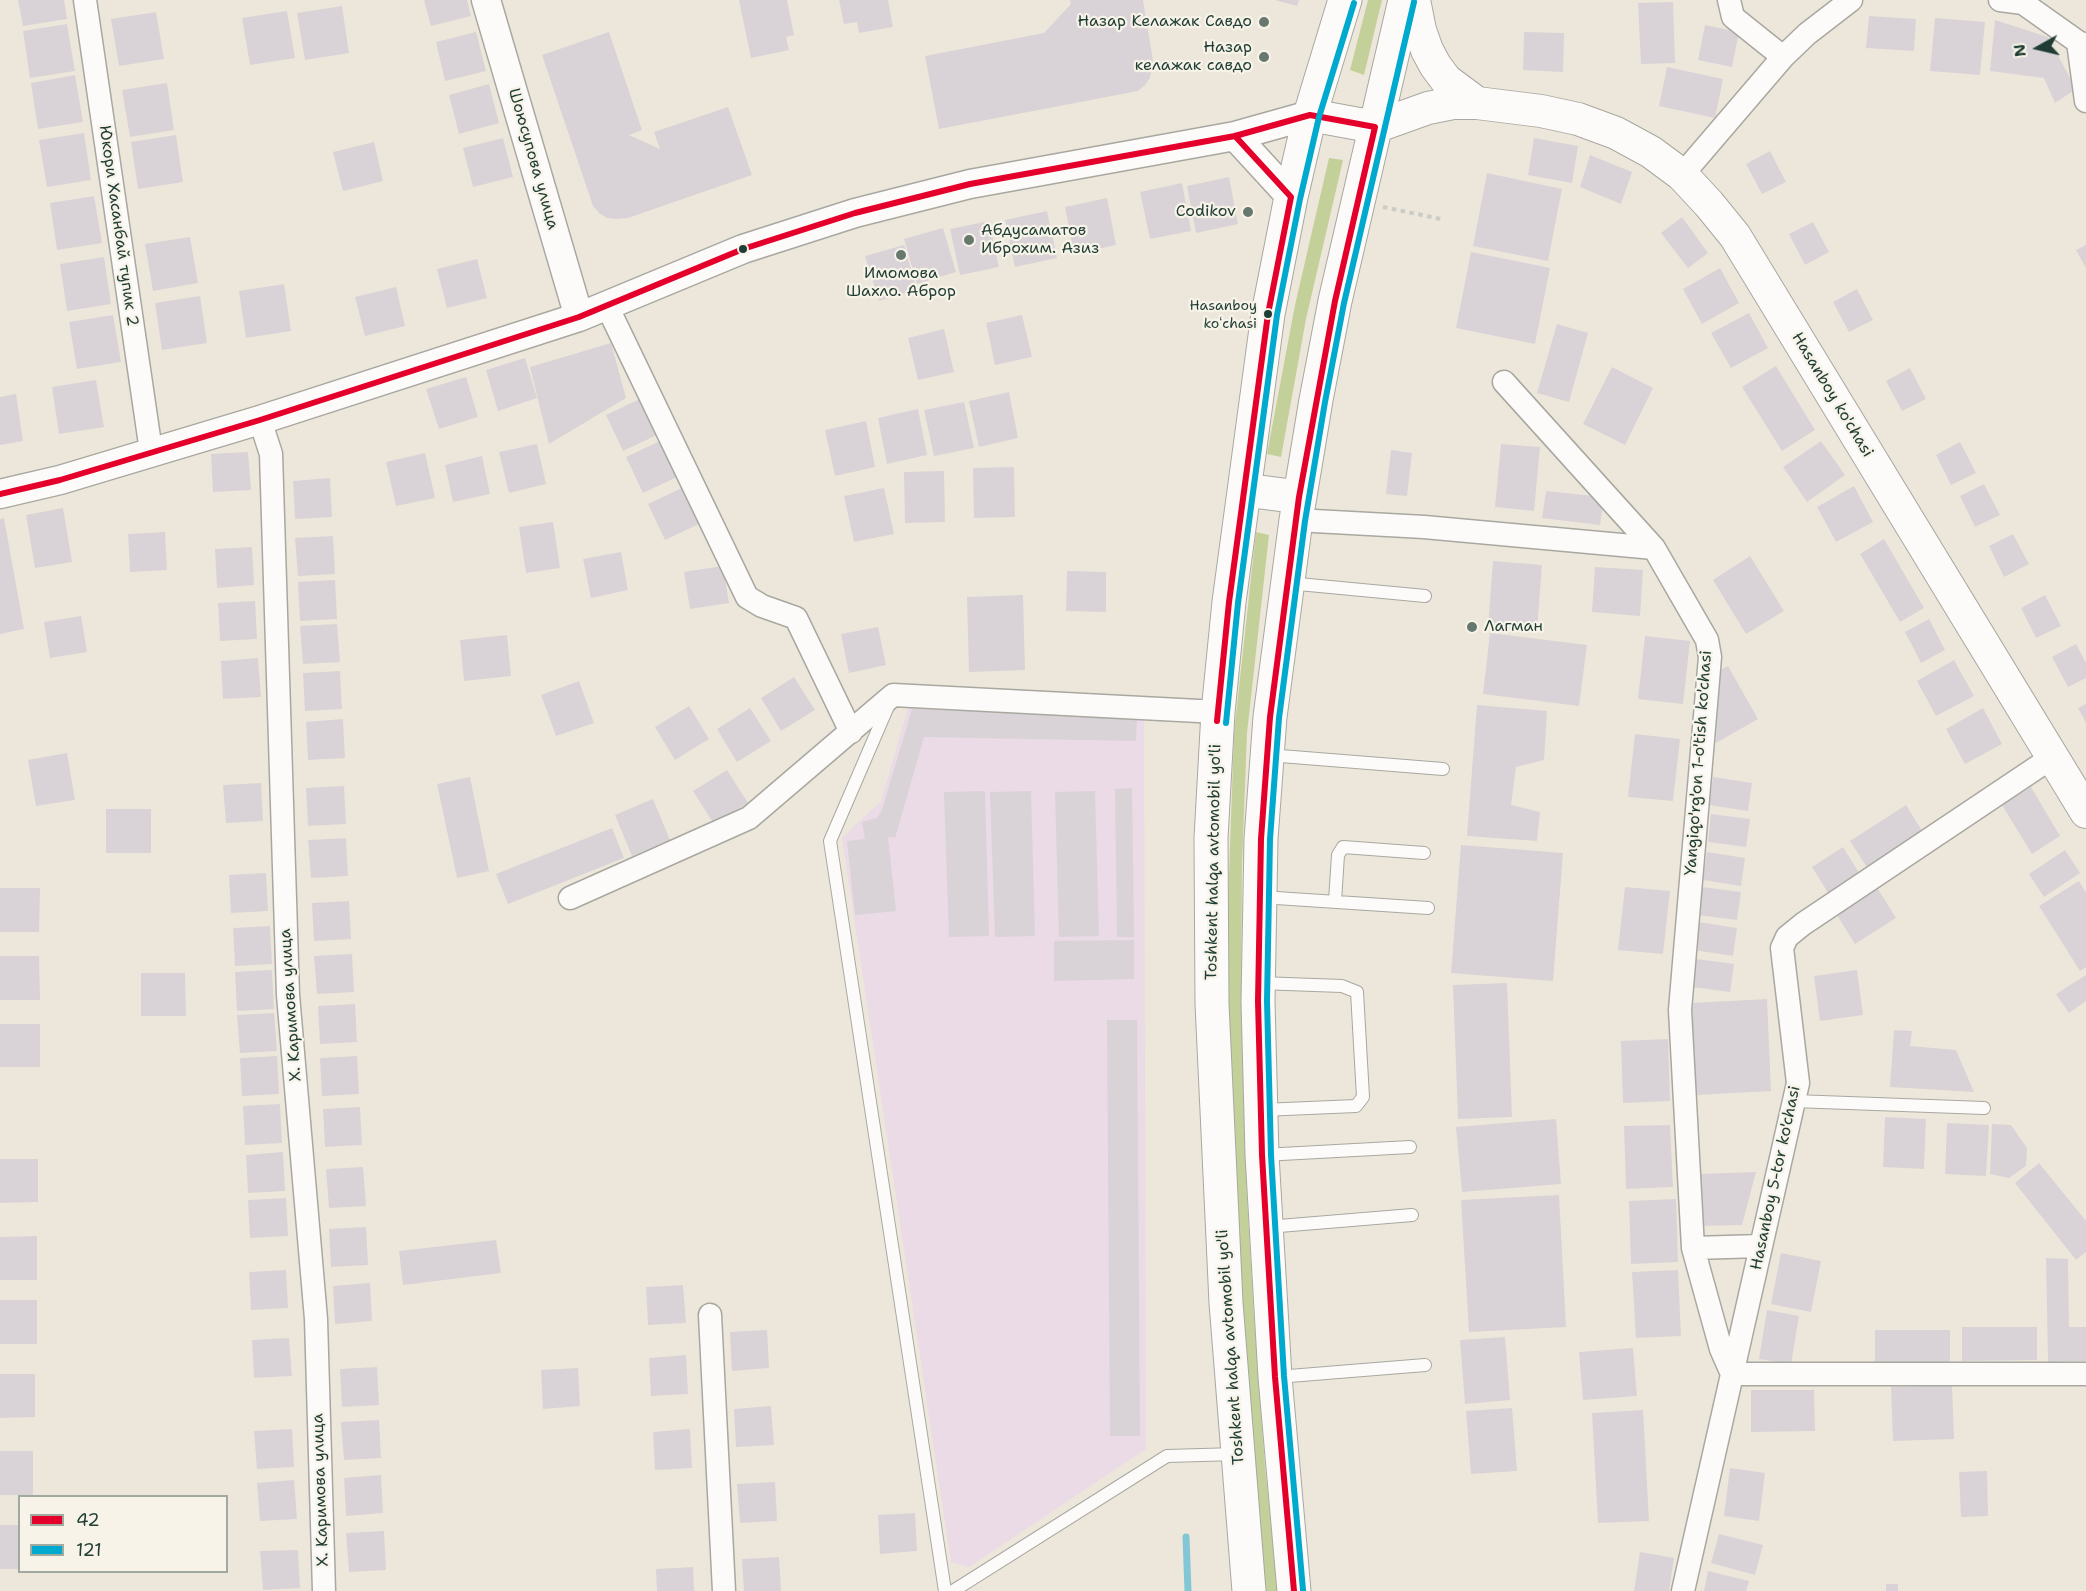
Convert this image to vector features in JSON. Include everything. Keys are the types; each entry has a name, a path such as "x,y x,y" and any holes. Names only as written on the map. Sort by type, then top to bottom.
{"highway":[{"name":"Toshkent halqa avtomobil yo'li","path":"1249,1591 1226,1303 1212,1004 1211,838 1218,712 1229,602 1268,314 1310,115 1345,0"},
{"path":"1294,1591 1275,1377 1262,1155 1258,983 1261,839 1270,717 1287,583 1316,400 1331,323 1405,0"},
{"path":"1245,490 1298,509"}],"main road":[{"name":"Hasanboy ko'chasi","path":"1414,0 1420,30 1427,50 1436,65 1446,80 1477,103"},
{"name":"Hasanboy ko'chasi","path":"1375,127 1428,108 1453,103 1477,103 1541,111 1598,126 1651,152 1682,175 1735,236 2054,756 2086,812"},
{"path":"1310,115 1375,127"}],"street":[{"name":"Юкори Хасанбай тупик 2","path":"85,0 152,452"},
{"name":"Шоюсупова улица","path":"486,0 579,317"},
{"path":"1729,0 1733,17 1783,57"},
{"path":"1682,175 1783,57 1807,34 1851,0"},
{"path":"2000,0 2023,3 2082,44 2086,101"},
{"path":"0,494 60,480 260,420 579,317 743,249 855,213 970,184 1235,136 1310,115"},
{"path":"1235,136 1291,197"},
{"path":"607,306 747,597 762,606 796,618 851,732"},
{"name":"Yangiqo'rg'on 1-o'tish ko'chasi","path":"1504,382 1654,548 1707,640 1710,657 1680,1010 1693,1248 1720,1349 1732,1374"},
{"name":"Х. Каримова улица","path":"260,420 271,454 288,995 316,1319 324,1591"},
{"path":"1298,509 1424,527 1654,548"},
{"path":"570,898 748,818 893,695 1218,712"},
{"name":"Hasanboy 5-tor ko'chasi","path":"1683,1591 1798,1083 1782,948 1787,936 2054,756"},
{"path":"1693,1248 1761,1246"},
{"path":"710,1315 724,1591"},
{"path":"1732,1374 2086,1374"}],"lane":[{"path":"1287,583 1425,596"},
{"path":"893,695 830,841 945,1591"},
{"path":"1267,755 1443,769"},
{"path":"1335,901 1338,855 1342,847 1424,853"},
{"path":"1260,897 1428,908"},
{"path":"1258,983 1342,986 1358,992 1363,1097 1356,1106 1261,1110"},
{"path":"1794,1101 1984,1108"},
{"path":"1262,1155 1410,1147"},
{"path":"1266,1227 1412,1215"},
{"path":"1275,1377 1425,1365"},
{"path":"953,1591 1167,1456 1237,1454"}],"path":[{"path":"1383,207 1441,219"}],"shaded area":[{"path":"910,701 1144,702 1146,1449 969,1567 951,1562 842,838 881,801"}],"green space":[{"path":"1368,0 1382,0 1364,75 1350,70"},
{"path":"1329,158 1343,160 1306,319 1281,457 1267,454 1295,305"},
{"path":"1256,532 1269,535 1247,733 1242,866 1241,998 1247,1198 1255,1331 1265,1466 1278,1591 1263,1591 1250,1467 1227,1064 1227,931 1234,733"}],"building":[{"path":"18,0 64,0 67,19 23,26"},
{"path":"424,0 467,0 471,16 431,26"},
{"path":"739,0 787,0 794,35 786,37 789,50 751,58"},
{"path":"839,0 888,0 893,27 859,33 857,22 844,24"},
{"path":"1070,0 1143,0 1153,61 1150,78 1145,85 1138,91 939,129 925,56 1044,33 1071,4"},
{"path":"1275,0 1299,0 1297,6"},
{"path":"1673,2 1675,63 1641,64 1638,3"},
{"path":"342,6 349,53 305,60 297,13"},
{"path":"287,11 295,58 250,65 242,18"},
{"path":"156,12 164,59 119,66 111,19"},
{"path":"1869,16 1916,19 1914,51 1866,48"},
{"path":"1935,18 1985,22 1980,75 1930,71"},
{"path":"1995,20 2048,37 2076,89 2055,103 2044,78 1990,71"},
{"path":"67,24 75,71 30,78 23,31"},
{"path":"1705,25 1739,32 1732,67 1698,60"},
{"path":"476,32 486,71 445,81 436,42"},
{"path":"609,32 642,130 629,135 660,149 654,132 728,107 752,175 628,218 607,218 599,213 593,206 542,55"},
{"path":"1524,32 1564,33 1563,72 1523,70"},
{"path":"1667,67 1723,79 1715,118 1659,106"},
{"path":"75,75 83,122 38,129 31,83"},
{"path":"167,83 174,130 130,137 122,90"},
{"path":"489,84 499,123 459,134 449,95"},
{"path":"84,133 91,180 47,187 39,140"},
{"path":"176,135 183,182 138,189 131,142"},
{"path":"503,138 513,177 473,187 463,148"},
{"path":"1534,138 1578,146 1572,183 1528,175"},
{"path":"374,142 383,181 343,191 333,152"},
{"path":"1770,151 1786,182 1762,194 1746,164"},
{"path":"1590,155 1632,172 1621,204 1580,187"},
{"path":"1487,173 1562,189 1548,261 1473,246"},
{"path":"1229,177 1238,224 1196,233 1187,186"},
{"path":"1182,183 1191,231 1150,239 1140,192"},
{"path":"94,196 102,243 57,250 50,203"},
{"path":"1107,198 1116,245 1074,254 1065,207"},
{"path":"1047,211 1057,258 1015,267 1005,220"},
{"path":"1682,217 1708,253 1688,268 1661,233"},
{"path":"989,221 999,267 960,275 950,229"},
{"path":"1813,222 1829,252 1805,265 1789,234"},
{"path":"943,228 956,272 917,284 904,239"},
{"path":"190,237 198,283 153,291 145,244"},
{"path":"904,245 917,290 879,301 865,256"},
{"path":"2086,245 2086,268 2076,250"},
{"path":"1471,252 1550,268 1535,344 1456,328"},
{"path":"104,257 111,304 67,311 60,264"},
{"path":"477,259 487,298 447,308 437,269"},
{"path":"1720,268 1739,303 1702,324 1683,289"},
{"path":"284,284 291,331 246,338 239,291"},
{"path":"396,287 405,326 365,336 355,297"},
{"path":"1857,289 1873,320 1849,332 1833,302"},
{"path":"200,296 207,343 162,350 155,303"},
{"path":"1749,313 1768,348 1731,368 1711,333"},
{"path":"113,315 121,362 77,369 69,322"},
{"path":"1022,315 1032,357 995,365 986,323"},
{"path":"1557,324 1588,333 1569,402 1537,393"},
{"path":"944,329 954,372 918,380 908,338"},
{"path":"611,343 626,398 549,444 530,367"},
{"path":"525,358 537,398 498,411 486,370"},
{"path":"1776,366 1815,430 1782,451 1742,387"},
{"path":"1612,367 1653,388 1625,445 1583,424"},
{"path":"1910,368 1926,399 1902,411 1886,381"},
{"path":"466,377 478,417 439,429 426,389"},
{"path":"96,380 104,427 59,434 52,387"},
{"path":"1009,392 1018,438 979,447 969,401"},
{"path":"16,394 23,441 0,445 0,397"},
{"path":"642,398 659,434 623,451 606,415"},
{"path":"964,402 974,448 934,456 924,410"},
{"path":"918,409 927,455 887,464 878,418"},
{"path":"866,421 875,467 835,476 825,430"},
{"path":"662,440 679,476 643,493 626,457"},
{"path":"1821,441 1845,475 1807,502 1783,467"},
{"path":"1960,442 1976,473 1951,485 1936,455"},
{"path":"537,444 546,484 509,493 499,452"},
{"path":"1501,444 1540,447 1534,511 1495,507"},
{"path":"1391,450 1412,453 1407,496 1386,494"},
{"path":"248,452 251,490 213,492 211,454"},
{"path":"425,453 435,498 396,506 386,462"},
{"path":"482,456 490,494 453,502 445,465"},
{"path":"1014,467 1015,517 974,518 973,468"},
{"path":"944,471 945,522 905,523 904,472"},
{"path":"330,478 332,517 295,519 293,481"},
{"path":"1984,484 2000,515 1975,527 1960,496"},
{"path":"1854,486 1873,522 1836,542 1817,507"},
{"path":"684,487 701,523 665,540 648,504"},
{"path":"884,488 894,534 854,542 844,496"},
{"path":"1546,491 1604,497 1600,525 1542,518"},
{"path":"63,508 72,562 35,568 26,515"},
{"path":"4,518 24,629 0,634 0,519"},
{"path":"553,522 560,568 526,573 519,527"},
{"path":"165,532 167,570 130,572 128,534"},
{"path":"2013,534 2029,564 2004,577 1989,546"},
{"path":"333,536 335,574 298,576 295,538"},
{"path":"1884,539 1924,608 1900,622 1860,554"},
{"path":"252,547 254,585 217,588 215,549"},
{"path":"621,552 628,590 591,598 583,559"},
{"path":"1750,556 1784,611 1746,634 1713,580"},
{"path":"1493,561 1542,565 1537,631 1488,627"},
{"path":"723,566 729,603 690,609 684,572"},
{"path":"1595,567 1643,570 1640,616 1592,612"},
{"path":"1067,571 1106,572 1106,612 1066,611"},
{"path":"335,580 337,619 300,621 298,582"},
{"path":"1023,595 1025,670 969,672 967,597"},
{"path":"2045,595 2061,626 2036,638 2021,608"},
{"path":"255,601 257,639 220,641 218,603"},
{"path":"81,616 87,652 50,658 44,622"},
{"path":"1929,619 1945,650 1921,663 1905,632"},
{"path":"337,624 340,662 303,664 300,626"},
{"path":"878,627 886,665 849,673 841,634"},
{"path":"1490,633 1587,645 1579,706 1483,694"},
{"path":"507,635 511,676 464,681 460,640"},
{"path":"1645,636 1690,641 1683,704 1638,699"},
{"path":"2076,644 2086,663 2086,678 2068,687 2052,657"},
{"path":"258,658 261,697 223,699 221,661"},
{"path":"1954,660 1974,696 1936,716 1917,681"},
{"path":"1728,666 1758,719 1716,743 1718,671"},
{"path":"340,671 342,709 305,711 303,673"},
{"path":"794,677 815,710 781,731 761,698"},
{"path":"579,681 594,723 556,736 541,695"},
{"path":"2086,704 2086,723 2078,708"},
{"path":"1477,705 1547,711 1544,760 1516,767 1511,805 1540,812 1537,841 1467,836"},
{"path":"689,706 709,739 675,760 655,727"},
{"path":"750,708 771,741 737,762 717,729"},
{"path":"1983,708 2002,744 1965,764 1946,729"},
{"path":"912,709 1137,714 1136,741 924,737 895,838 888,837 896,911 855,915 847,841 865,839 862,822 877,818 882,810"},
{"path":"343,719 345,758 308,760 306,722"},
{"path":"1635,734 1680,739 1673,801 1628,797"},
{"path":"67,753 75,800 36,806 28,760"},
{"path":"727,770 748,803 714,824 693,791"},
{"path":"470,777 489,871 457,878 437,784"},
{"path":"1713,777 1752,783 1748,811 1709,805"},
{"path":"261,783 263,821 226,823 223,785"},
{"path":"344,786 346,824 308,826 306,788"},
{"path":"2031,787 2060,836 2032,854 2002,805"},
{"path":"1132,788 1134,937 1117,937 1115,789"},
{"path":"985,791 989,936 949,937 944,792"},
{"path":"1031,791 1035,936 995,937 990,792"},
{"path":"1095,791 1099,936 1059,937 1055,792"},
{"path":"653,799 670,840 632,856 615,815"},
{"path":"1906,805 1924,834 1868,869 1850,841"},
{"path":"106,809 151,809 151,853 106,853"},
{"path":"1711,814 1750,819 1746,847 1708,842"},
{"path":"612,828 624,858 508,904 496,874"},
{"path":"346,838 348,876 311,878 308,840"},
{"path":"1461,845 1563,853 1553,981 1451,973"},
{"path":"1843,847 1861,876 1830,896 1812,867"},
{"path":"2065,850 2080,873 2044,897 2029,874"},
{"path":"1707,852 1745,858 1741,886 1703,880"},
{"path":"266,873 268,911 231,913 229,875"},
{"path":"2079,881 2086,893 2086,967 2080,971 2039,906"},
{"path":"1876,886 1896,918 1855,944 1835,912"},
{"path":"1625,887 1670,891 1663,954 1618,950"},
{"path":"1702,887 1741,892 1737,920 1698,915"},
{"path":"0,888 40,888 39,932 0,932"},
{"path":"349,901 351,939 314,941 312,903"},
{"path":"1698,922 1737,928 1733,956 1694,950"},
{"path":"270,926 272,964 235,966 233,928"},
{"path":"1134,940 1134,979 1054,981 1054,941"},
{"path":"352,954 354,992 317,994 314,956"},
{"path":"0,956 39,956 40,1000 0,1000"},
{"path":"1696,959 1734,964 1730,992 1692,987"},
{"path":"272,970 274,1009 237,1011 235,972"},
{"path":"1857,970 1863,1015 1820,1021 1814,976"},
{"path":"141,973 185,973 186,1016 141,1016"},
{"path":"2086,975 2086,1001 2069,1013 2056,994"},
{"path":"1507,983 1512,1117 1458,1119 1453,985"},
{"path":"1767,999 1771,1091 1696,1095 1692,1003"},
{"path":"355,1004 357,1042 320,1044 318,1006"},
{"path":"274,1013 277,1051 240,1053 237,1015"},
{"path":"1107,1020 1137,1020 1140,1436 1110,1436"},
{"path":"0,1024 40,1024 40,1067 0,1067"},
{"path":"1894,1030 1912,1031 1910,1046 1956,1050 1974,1092 1890,1087"},
{"path":"1668,1039 1670,1101 1623,1103 1621,1041"},
{"path":"277,1056 279,1094 242,1096 240,1058"},
{"path":"357,1056 359,1094 322,1096 320,1058"},
{"path":"280,1104 282,1143 245,1145 243,1106"},
{"path":"360,1107 362,1145 325,1147 323,1109"},
{"path":"1885,1117 1926,1119 1924,1169 1883,1167"},
{"path":"1556,1119 1561,1184 1462,1192 1456,1127"},
{"path":"1947,1123 1989,1125 1986,1176 1945,1174"},
{"path":"1992,1124 2011,1125 2027,1148 2026,1166 2009,1178 1990,1174"},
{"path":"1670,1125 1673,1187 1626,1189 1624,1126"},
{"path":"283,1152 285,1191 248,1193 246,1155"},
{"path":"0,1159 38,1159 38,1202 0,1203"},
{"path":"2039,1163 2086,1221 2086,1252 2076,1260 2015,1183"},
{"path":"363,1167 366,1206 329,1208 326,1169"},
{"path":"1756,1172 1742,1225 1699,1226 1698,1174"},
{"path":"1559,1195 1566,1327 1469,1332 1461,1200"},
{"path":"286,1198 288,1236 250,1238 248,1200"},
{"path":"1676,1199 1678,1262 1631,1264 1629,1201"},
{"path":"366,1227 368,1265 331,1267 329,1229"},
{"path":"37,1236 37,1280 0,1280 0,1237"},
{"path":"496,1240 501,1273 403,1285 399,1251"},
{"path":"1781,1253 1821,1261 1811,1312 1771,1304"},
{"path":"2046,1258 2068,1259 2069,1327 2086,1327 2086,1361 2048,1362"},
{"path":"286,1270 288,1308 251,1310 249,1272"},
{"path":"1678,1270 1681,1336 1636,1338 1632,1272"},
{"path":"370,1283 372,1321 335,1324 333,1286"},
{"path":"683,1285 686,1323 648,1325 646,1287"},
{"path":"0,1300 37,1300 37,1344 0,1344"},
{"path":"1767,1310 1799,1316 1791,1364 1759,1359"},
{"path":"1962,1327 2037,1327 2037,1360 1962,1361"},
{"path":"767,1330 769,1368 732,1371 730,1332"},
{"path":"1875,1330 1950,1330 1950,1363 1875,1363"},
{"path":"1505,1337 1510,1400 1465,1404 1460,1340"},
{"path":"289,1338 292,1376 254,1378 252,1340"},
{"path":"1633,1348 1637,1396 1583,1400 1579,1352"},
{"path":"686,1355 688,1394 651,1396 649,1358"},
{"path":"377,1367 379,1405 342,1407 340,1369"},
{"path":"578,1368 580,1406 543,1409 541,1370"},
{"path":"0,1374 35,1374 35,1417 0,1418"},
{"path":"1952,1385 1954,1439 1893,1441 1891,1387"},
{"path":"1751,1390 1814,1390 1815,1431 1751,1432"},
{"path":"771,1406 774,1445 736,1447 734,1409"},
{"path":"1512,1408 1517,1471 1471,1474 1466,1411"},
{"path":"1643,1410 1649,1521 1598,1523 1592,1413"},
{"path":"379,1420 381,1458 344,1460 341,1422"},
{"path":"292,1429 294,1467 257,1469 254,1431"},
{"path":"690,1429 692,1468 655,1470 653,1432"},
{"path":"0,1451 33,1451 33,1495 0,1495"},
{"path":"1730,1468 1765,1473 1759,1521 1724,1516"},
{"path":"1987,1471 1988,1516 1961,1517 1959,1472"},
{"path":"381,1475 383,1513 346,1516 344,1478"},
{"path":"294,1480 297,1519 260,1521 257,1483"},
{"path":"775,1482 777,1521 740,1523 737,1484"},
{"path":"915,1513 917,1551 880,1554 878,1515"},
{"path":"0,1525 18,1525 18,1569 0,1569"},
{"path":"384,1531 386,1570 349,1572 346,1533"},
{"path":"1719,1534 1763,1545 1755,1575 1711,1563"},
{"path":"298,1550 300,1588 263,1590 260,1551"},
{"path":"1640,1552 1674,1558 1669,1591 1634,1591"},
{"path":"779,1557 781,1591 744,1591 742,1559"},
{"path":"693,1567 694,1591 657,1591 656,1569"},
{"path":"1708,1571 1749,1581 1746,1591 1704,1591"},
{"path":"1886,1584 1898,1584 1898,1591 1886,1591"}],"waterway":[{"path":"1186,1537 1188,1591"}],"transit line":[{"name":"121","path":"1303,1590 1284,1376 1271,1155 1267,1001 1270,839 1279,718 1305,521 1325,402 1344,303 1414,2"},
{"name":"121","path":"1226,723 1238,603 1277,315 1319,117 1354,3"},
{"name":"42","path":"0,494 60,480 260,420 579,317 743,249 855,213 970,184 1235,136 1310,115 1375,127 1335,301 1299,497 1270,717 1261,839 1258,1001 1262,1155 1275,1377 1294,1591"},
{"name":"42","path":"1217,721 1229,602 1268,314 1291,197 1235,136"}],"place":[{"name":"Назар Келажак Савдо","path":"1264,22"},
{"name":"Назар келажак савдо","path":"1264,57"},
{"name":"Codikov","path":"1248,212"},
{"name":"Абдусаматов Иброхим. Азиз","path":"969,240"},
{"name":"Имомова Шахло. Аброр","path":"901,255"},
{"name":"Hasanboy koʻchasi","path":"1268,314"},
{"name":"Лагман","path":"1472,627"}]}
